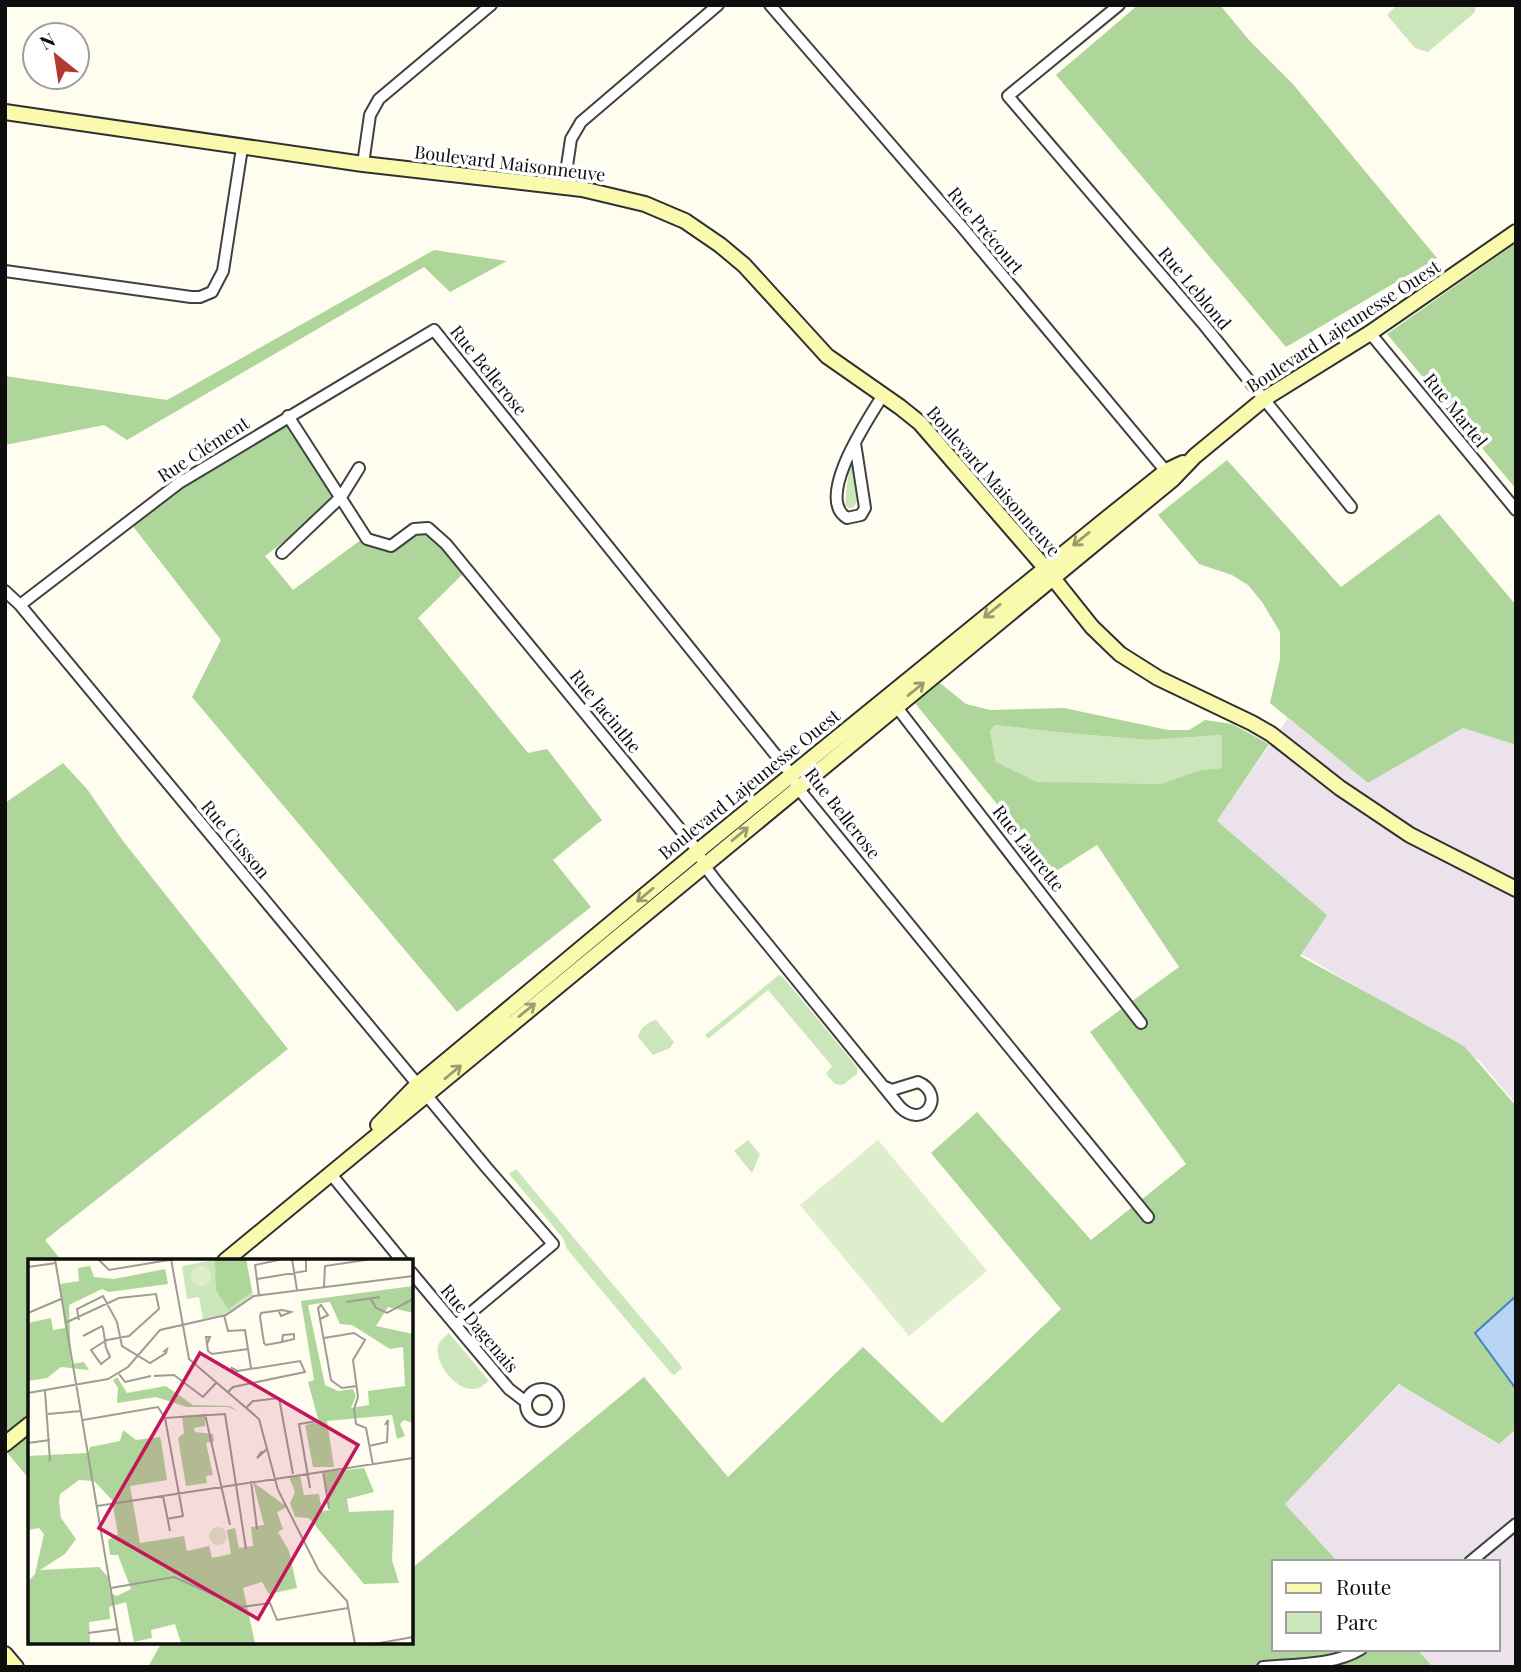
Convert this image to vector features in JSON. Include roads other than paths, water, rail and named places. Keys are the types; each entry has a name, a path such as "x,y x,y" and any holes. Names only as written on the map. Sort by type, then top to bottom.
{"street":[{"path":"363,164 370,115 379,99 491,5"},
{"path":"564,186 571,139 581,122 718,5"},
{"name":"Rue Précourt","path":"770,5 963,228 1169,475"},
{"name":"Rue Leblond","path":"1119,5 1008,96 1205,326 1351,507"},
{"name":"Boulevard Maisonneuve","path":"5,112 242,148 564,186 645,204 674,216 706,234 744,265 827,356 912,416 926,429 1097,633 1130,661 1158,678 1252,723 1409,835 1516,888"},
{"path":"5,271 191,297 201,297 212,292 223,271 242,148"},
{"name":"Boulevard Lajeunesse Ouest","path":"421,1090 704,865 794,781 1264,399 1370,333 1516,232"},
{"name":"Rue Clément","path":"20,605 179,483 434,330"},
{"name":"Rue Bellerose","path":"434,330 1147,1217"},
{"name":"Rue Martel","path":"1370,333 1516,510"},
{"path":"855,443 864,508 861,515 847,518 838,509 837,495 843,470 855,443 883,395"},
{"name":"Rue Jacinthe","path":"288,416 367,539 391,546 414,529 428,528 446,544 698,851 704,865 885,1087"},
{"path":"282,553 340,497 359,468"},
{"path":"5,591 20,605"},
{"name":"Rue Cusson","path":"20,605 421,1090 553,1244 456,1325"},
{"name":"Rue Laurette","path":"892,700 1141,1023"},
{"name":"Boulevard Lajeunesse Ouest","path":"227,1259 344,1163 421,1090 698,851 794,781"},
{"path":"330,1173 400,1259"},
{"name":"Rue Dagenais","path":"413,1274 509,1389 526,1402"},
{"path":"5,1444 28,1426"},
{"path":"1472,1560 1516,1524"},
{"path":"1263,1667 1326,1661 1358,1651"},
{"path":"5,1654 16,1667"}],"water":[{"path":"1516,1296 1516,1389 1475,1333"}]}
